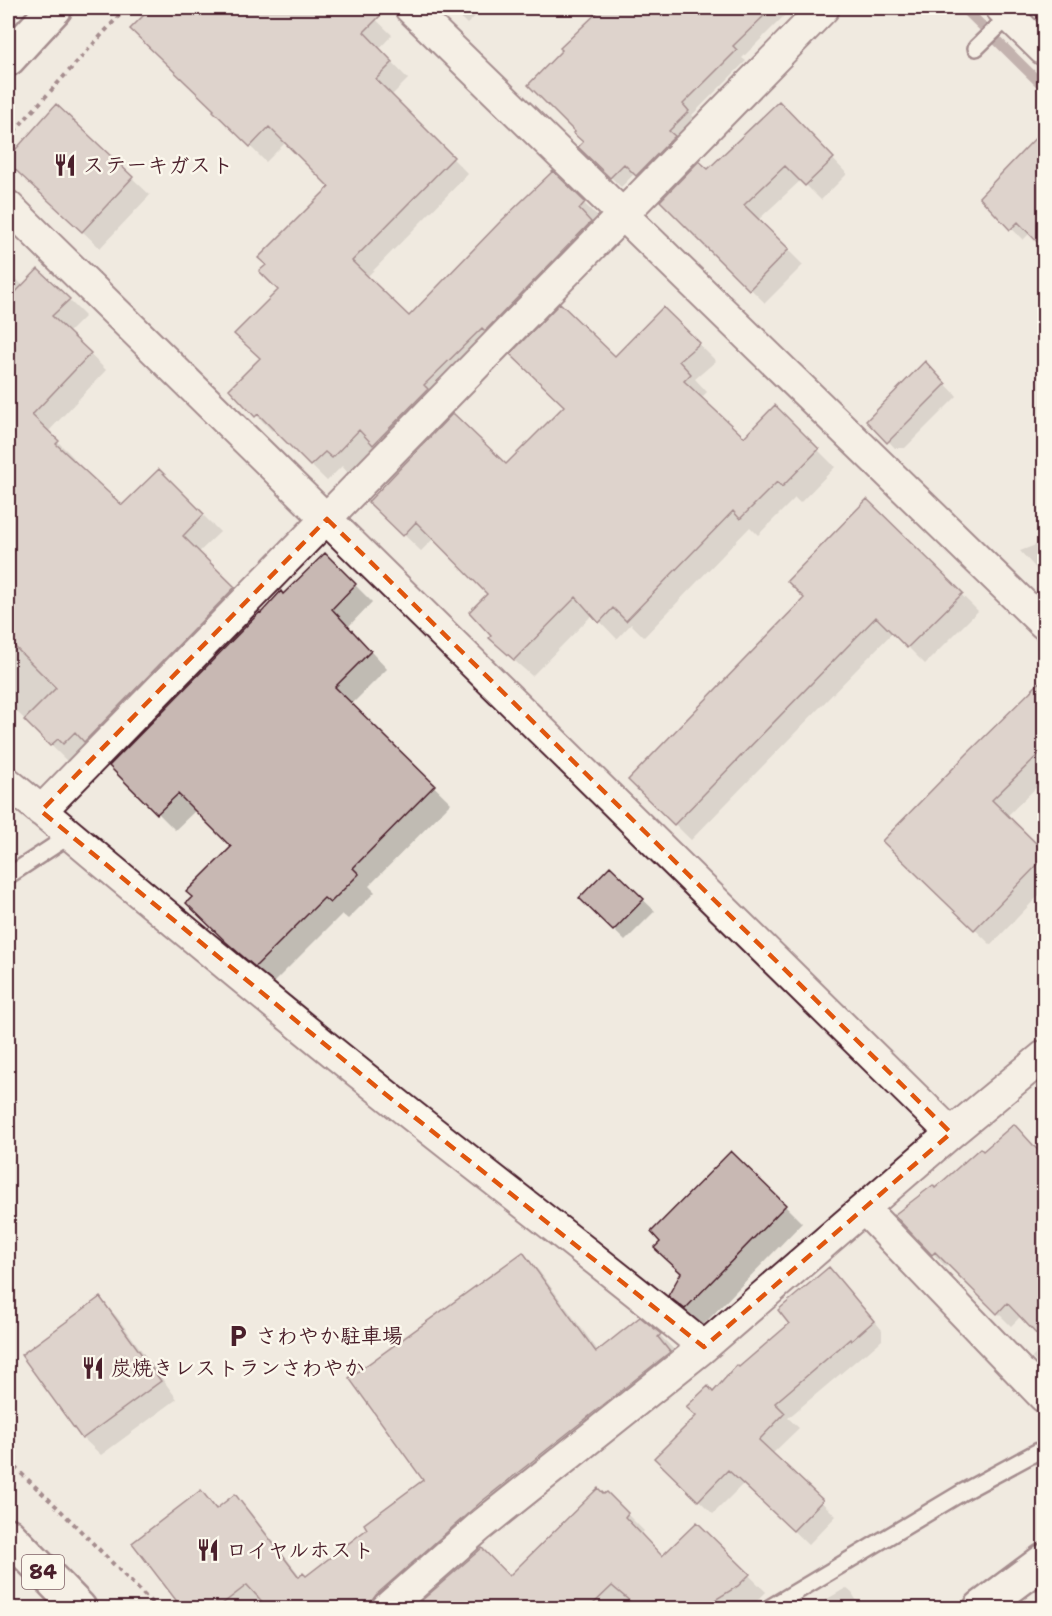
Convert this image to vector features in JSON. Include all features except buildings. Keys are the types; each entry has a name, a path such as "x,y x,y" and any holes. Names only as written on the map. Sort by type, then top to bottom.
{"main road":[{"path":"8,58 55,8"},
{"name":"84","path":"8,1535 79,1608"},
{"path":"981,1608 1044,1561"},
{"path":"1006,1608 1044,1589"}],"street":[{"path":"410,8 1044,624"},
{"path":"41,811 821,8"},
{"path":"1006,14 1044,50"},
{"path":"8,206 951,1133"},
{"path":"8,783 69,836 384,1093 634,1289 704,1347"},
{"path":"387,1608 479,1527 704,1347 951,1133 1044,1056"},
{"path":"864,1209 1044,1397"}],"lane":[{"path":"976,48 1006,14"},
{"path":"8,876 69,836"},
{"path":"769,1608 962,1493 1044,1448"}],"path":[{"path":"8,138 126,8"},
{"path":"8,1461 157,1608"}],"highlighted area":[{"path":"327,519 951,1133 704,1347 384,1093 41,811"}],"waterway":[{"path":"964,8 1044,87"}],"place":[{"name":"ステーキガスト","path":"65,165"},
{"name":"さわやか駐車場","path":"238,1336"},
{"name":"炭焼きレストランさわやか","path":"93,1368"},
{"name":"ロイヤルホスト","path":"208,1550"}]}
